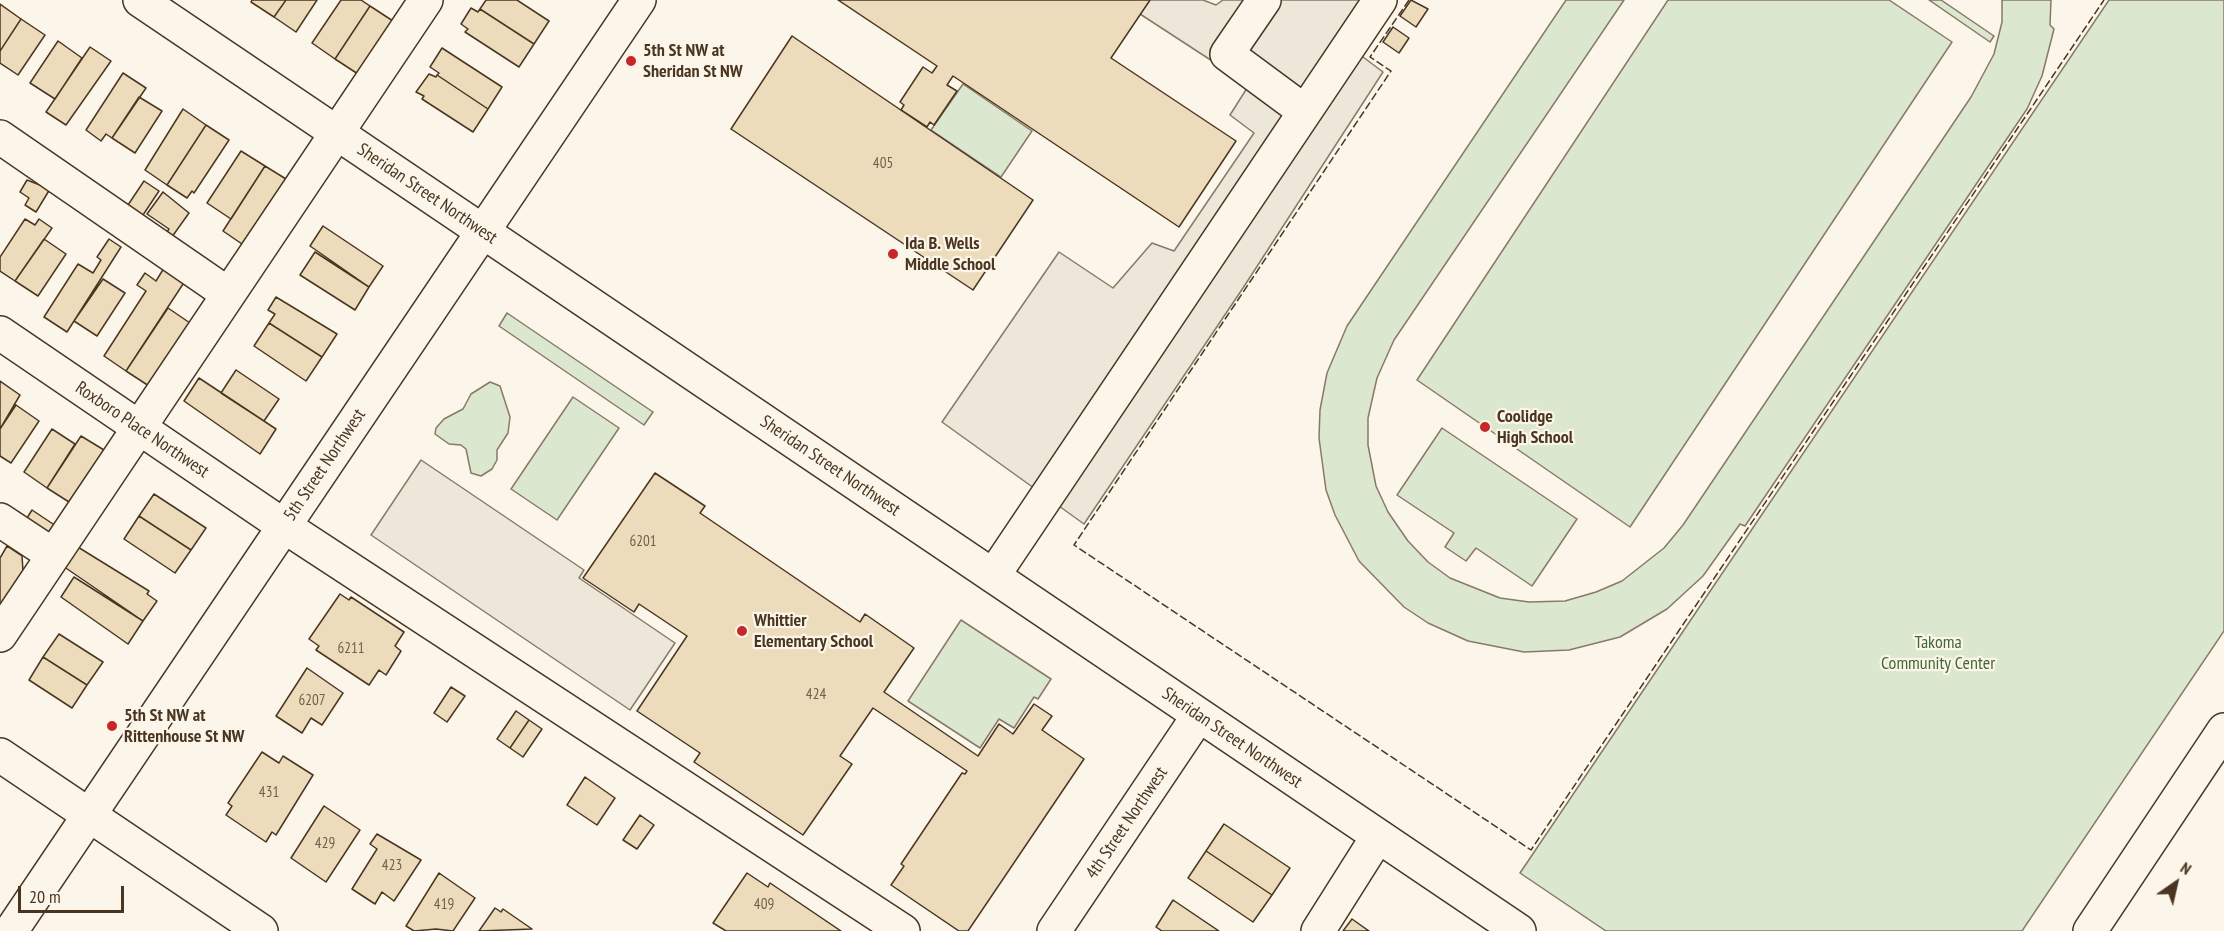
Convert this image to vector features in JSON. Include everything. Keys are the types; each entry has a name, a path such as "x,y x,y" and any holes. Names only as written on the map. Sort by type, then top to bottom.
{"street":[{"name":"Sheridan Street Northwest","path":"140,0 1519,931"},
{"path":"0,635 426,0"},
{"name":"5th Street Northwest","path":"11,931 639,0"},
{"path":"1264,0 1227,54 1304,111"},
{"path":"993,576 1380,0"},
{"path":"0,137 228,294"},
{"name":"Roxboro Place Northwest","path":"0,333 284,526 903,931"},
{"path":"0,520 53,555"},
{"name":"4th Street Northwest","path":"1054,931 1199,715"},
{"path":"2091,931 2224,730"},
{"path":"0,755 261,931"},
{"path":"1318,931 1378,836"}],"green space":[{"path":"1566,0 1624,0 1394,340 1377,378 1368,418 1368,445 1376,486 1388,512 1408,541 1428,562 1450,578 1500,598 1529,602 1565,601 1596,592 1622,581 1664,548 1683,525 1971,97 1994,54 2002,22 2002,0 2051,0 2050,25 2054,29 2042,76 2027,109 1745,526 1740,524 1703,576 1667,609 1620,637 1569,650 1524,652 1468,641 1428,623 1404,607 1359,561 1335,515 1326,490 1319,438 1320,410 1327,373 1347,326"},
{"path":"1668,0 1889,0 1952,42 1630,527 1417,380"},
{"path":"1929,0 1941,0 1994,36 1990,42"},
{"name":"Takoma Community Center","path":"2109,0 2224,0 2224,631 2022,931 1606,931 1520,873"},
{"path":"963,84 1032,131 1001,177 931,130"},
{"path":"507,313 653,412 644,425 499,326"},
{"path":"490,382 500,386 510,417 508,433 497,450 497,460 492,469 481,476 471,473 466,449 461,445 449,444 435,434 436,428 444,419 463,409 471,394"},
{"path":"573,397 619,428 557,520 511,489"},
{"path":"1442,428 1577,519 1532,586 1476,548 1466,561 1445,547 1454,533 1397,495"},
{"path":"961,620 1051,679 1038,699 1034,697 1014,728 999,719 980,748 908,701"}],"shaded area":[{"path":"1150,0 1203,0 1216,5 1223,0 1389,0 1355,51 1383,72 1243,288 1084,524 942,422 1059,252 1113,288 1152,243 1174,251 1254,133 1230,115 1249,85 1140,14"},
{"path":"421,460 584,570 579,578 675,643 630,710 371,535"}],"building":[{"path":"252,0 286,0 274,17 251,2"},
{"path":"286,0 317,0 296,32 274,17"},
{"path":"341,0 361,0 370,6 335,59 312,43"},
{"path":"486,0 517,0 549,21 534,44 480,9"},
{"path":"838,0 1150,0 1111,58 1236,141 1179,227 953,76 947,85 957,91 934,125 930,122 927,127 901,110 904,105 900,102 923,67 932,73 937,66"},
{"path":"1411,0 1428,9 1416,27 1400,16"},
{"path":"0,4 21,19 0,51"},
{"path":"370,6 393,21 358,74 335,59"},
{"path":"471,8 478,12 480,9 534,44 519,67 465,32 468,29 461,24"},
{"path":"21,19 45,35 18,75 0,63 0,51"},
{"path":"1393,27 1409,38 1399,53 1383,42"},
{"path":"792,36 1033,200 973,290 731,129"},
{"path":"58,41 82,58 55,99 30,83"},
{"path":"90,47 111,61 66,125 46,112"},
{"path":"442,48 502,87 488,109 437,75 439,73 430,67"},
{"path":"123,73 146,88 112,138 106,134 101,141 86,130"},
{"path":"429,74 436,77 437,75 488,109 473,132 422,99 424,96 416,92"},
{"path":"139,97 162,111 135,153 112,138"},
{"path":"183,109 206,125 167,185 145,170"},
{"path":"206,125 229,140 194,193 192,191 187,198 167,185"},
{"path":"241,151 265,166 231,219 207,203"},
{"path":"265,166 286,179 242,244 223,231"},
{"path":"27,180 50,189 36,212 25,205 29,198 20,192"},
{"path":"144,181 159,191 141,218 126,208"},
{"path":"163,192 189,213 169,241 163,237 169,229 147,214"},
{"path":"25,219 35,225 39,219 52,228 15,281 0,271 0,257"},
{"path":"323,226 383,266 369,287 310,246"},
{"path":"44,239 66,254 38,296 15,281"},
{"path":"109,239 121,247 67,332 44,317 78,264 93,273 101,260 97,257"},
{"path":"315,252 369,287 355,310 300,275"},
{"path":"164,268 185,281 126,371 104,356 146,291 137,285 145,273 156,281"},
{"path":"103,279 125,293 97,336 74,321"},
{"path":"276,297 337,334 322,357 269,323 275,314 268,310"},
{"path":"168,308 190,323 149,386 126,371"},
{"path":"269,323 322,357 306,381 254,346"},
{"path":"236,370 279,399 264,421 221,393"},
{"path":"199,378 276,429 260,454 184,401"},
{"path":"0,381 20,395 0,429"},
{"path":"16,405 39,421 11,463 0,456 0,429"},
{"path":"52,429 75,444 47,488 24,472"},
{"path":"81,436 104,450 69,502 47,488"},
{"path":"655,473 705,506 700,513 860,622 865,614 914,648 884,692 978,756 999,724 1013,734 1034,704 1052,716 1042,730 1084,759 968,931 959,931 891,885 904,866 901,864 962,773 965,774 967,771 873,708 840,756 852,764 803,835 694,762 700,753 637,711 687,636 639,604 634,612 583,578"},
{"path":"154,494 206,528 191,550 139,516"},
{"path":"32,510 56,526 47,541 22,526"},
{"path":"139,516 191,550 175,573 124,539"},
{"path":"73,544 149,591 147,594 157,601 143,621 60,564"},
{"path":"7,546 22,556 23,571 0,606 0,558"},
{"path":"74,577 143,621 128,644 61,597"},
{"path":"340,594 349,600 351,597 404,632 395,646 401,651 386,675 379,670 369,685 316,650 319,646 309,639"},
{"path":"59,634 103,662 87,685 43,657"},
{"path":"43,657 87,685 72,708 29,680"},
{"path":"307,668 343,693 322,725 311,718 302,733 276,716"},
{"path":"451,687 465,696 447,722 434,713"},
{"path":"516,711 529,720 510,748 497,739"},
{"path":"529,720 542,729 523,757 510,748"},
{"path":"262,752 279,763 283,756 313,775 276,835 272,832 266,842 226,815 232,806 228,803"},
{"path":"585,777 615,798 597,825 567,805"},
{"path":"324,806 360,830 326,882 291,858"},
{"path":"640,815 654,825 637,849 623,840"},
{"path":"1224,824 1290,868 1272,895 1206,851"},
{"path":"377,834 421,860 394,901 382,892 375,904 352,889 377,849 370,844"},
{"path":"1206,851 1272,895 1253,922 1188,878"},
{"path":"439,873 475,898 453,931 436,929 414,931 406,926"},
{"path":"747,873 768,887 770,883 841,931 726,931 713,923"},
{"path":"1173,900 1219,931 1162,931 1156,927"},
{"path":"495,908 501,912 503,909 532,929 479,931"},
{"path":"1352,919 1369,931 1343,931"}],"fence":[{"path":"1409,0 1370,57 1391,71 1074,545 1531,850 2104,0"}],"place":[{"name":"5th St NW at Sheridan St NW","path":"631,61"},
{"name":"Ida B. Wells Middle School","path":"893,254"},
{"name":"Coolidge High School","path":"1485,427"},
{"name":"Whittier Elementary School","path":"742,631"},
{"name":"5th St NW at Rittenhouse St NW","path":"112,726"}]}
